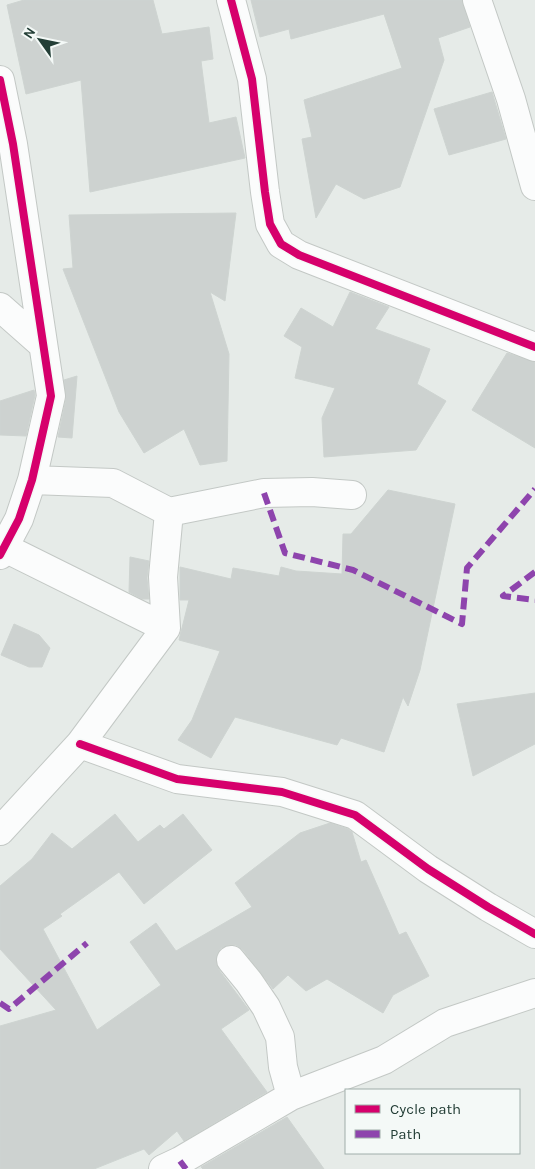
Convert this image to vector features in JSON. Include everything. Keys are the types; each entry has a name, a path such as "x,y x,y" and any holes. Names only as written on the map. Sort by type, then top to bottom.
{"street":[{"path":"231,0 252,79 270,224 281,244 300,255 535,347"},
{"path":"477,0 511,99 535,186"},
{"path":"0,80 13,144 52,396 32,480 19,519 2,552 166,628"},
{"path":"0,308 43,344"},
{"path":"32,480 113,483 169,512 264,493 312,492 352,495"},
{"path":"0,831 80,744 166,628 163,577 169,512"},
{"path":"80,744 177,779 282,792 355,815 428,869 488,908 535,934"},
{"path":"231,960 250,982 266,1008 280,1037 283,1067 291,1096"},
{"path":"163,1169 291,1096 384,1060 445,1023 535,993"}],"building":[{"path":"24,0 153,0 162,34 209,27 213,59 201,61 209,123 236,117 245,158 90,192 81,80 26,94 7,5"},
{"path":"251,0 462,0 470,27 438,38 444,60 400,187 364,199 336,184 316,218 302,139 312,137 304,100 402,68 384,14 291,39 289,29 260,37"},
{"path":"492,92 506,139 449,155 434,109"},
{"path":"236,213 225,301 210,292 229,354 227,461 200,465 184,429 144,453 119,412 63,269 73,268 69,215"},
{"path":"350,292 389,307 375,329 430,349 417,384 446,401 416,450 324,457 322,418 335,388 295,378 302,347 284,336 301,308 333,327"},
{"path":"507,353 535,362 535,448 472,410"},
{"path":"77,376 72,438 58,437 66,399 64,380"},
{"path":"34,390 35,395 26,436 0,435 0,401"},
{"path":"388,490 455,504 420,670 408,706 403,697 384,752 341,738 337,745 235,717 211,758 178,740 192,720 220,651 179,640 189,600 180,600 180,567 231,579 233,568 279,576 281,567 296,571 342,574 343,534 351,534"},
{"path":"130,557 149,561 147,578 149,599 142,599 129,592"},
{"path":"14,624 39,635 50,648 42,667 29,667 1,655"},
{"path":"535,693 535,744 473,776 457,704"},
{"path":"115,814 138,842 160,825 164,829 183,814 212,850 144,904 119,872 60,914 62,916 43,929 97,1030 161,985 130,942 156,923 176,951 252,907 235,883 300,833 330,823 352,832 361,862 366,860 399,935 406,932 429,976 393,995 383,1013 327,979 306,991 288,975 273,989 243,950 236,945 228,945 221,948 217,954 216,963 219,970 249,1010 221,1029 267,1092 184,1141 177,1131 149,1155 144,1149 94,1169 0,1169 0,1026 56,1010 0,949 0,886 32,859 52,833 72,849"},
{"path":"287,1117 324,1169 203,1169 201,1167"}],"marked path":[{"path":"264,493 285,553 353,570 462,624 467,568 535,489"},
{"path":"535,572 503,596 535,600"},
{"path":"0,1003 9,1009 87,943"},
{"path":"180,1161 186,1169"}],"cycle path":[{"path":"231,0 252,79 270,224 281,244 299,255 535,347"},
{"path":"0,80 13,144 51,396 32,480 19,519 0,555"},
{"path":"80,744 177,779 282,792 355,815 428,869 535,934"}]}
